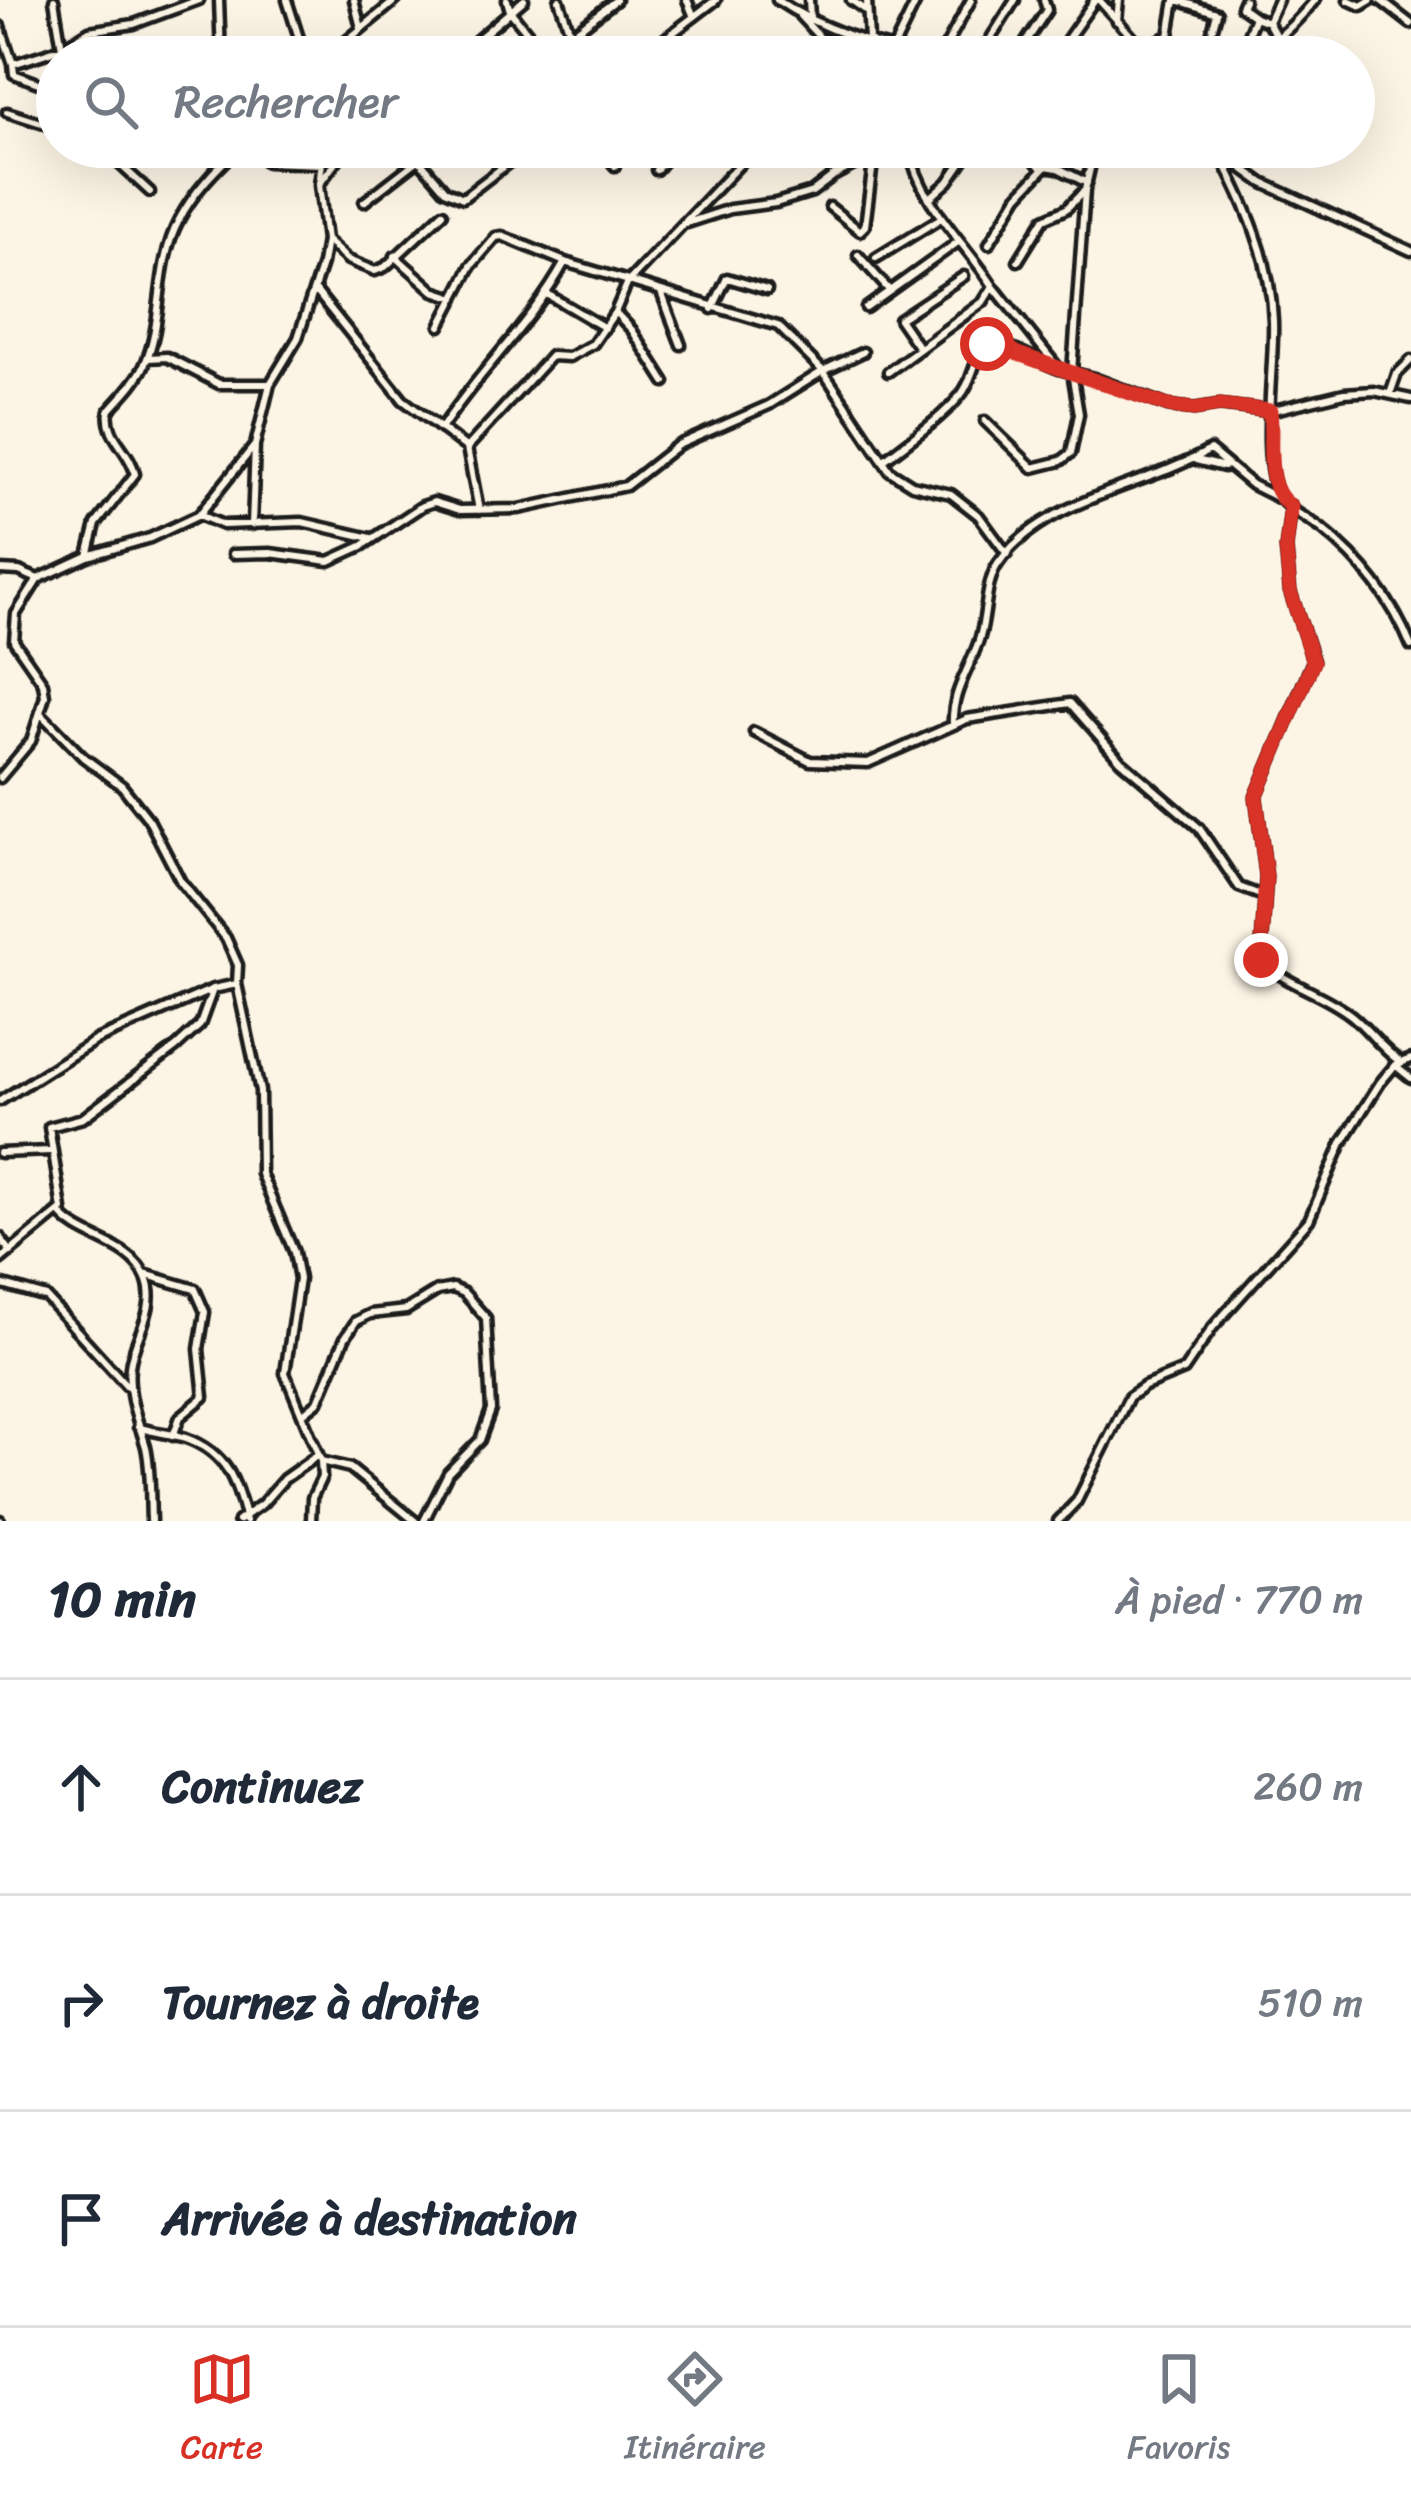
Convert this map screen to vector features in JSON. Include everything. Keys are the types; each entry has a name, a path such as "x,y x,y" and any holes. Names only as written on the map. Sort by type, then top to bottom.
{"street":[{"path":"54,0 60,36"},
{"path":"81,36 134,24 199,0"},
{"path":"219,0 220,36"},
{"path":"287,0 298,36"},
{"path":"354,0 361,28"},
{"path":"352,36 396,0"},
{"path":"507,0 529,36"},
{"path":"481,36 524,0"},
{"path":"559,0 572,34"},
{"path":"570,36 616,0"},
{"path":"687,0 694,17"},
{"path":"668,36 716,0"},
{"path":"777,0 818,36"},
{"path":"809,0 810,18"},
{"path":"850,0 867,10"},
{"path":"867,0 870,36"},
{"path":"899,36 917,0"},
{"path":"951,36 971,0"},
{"path":"992,36 1015,0"},
{"path":"1030,36 1047,10 1044,0"},
{"path":"1070,36 1097,0 1130,36"},
{"path":"1117,21 1119,0"},
{"path":"1169,36 1176,0 1217,13 1212,36"},
{"path":"1205,9 1209,0"},
{"path":"1244,0 1241,7 1268,22 1276,36"},
{"path":"1268,22 1278,0"},
{"path":"1282,36 1316,0"},
{"path":"1348,0 1360,6 1375,0 1411,24"},
{"path":"798,14 858,36"},
{"path":"1247,36 1255,17"},
{"path":"0,26 14,74 36,82"},
{"path":"13,64 36,56"},
{"path":"7,112 36,121"},
{"path":"124,168 150,191"},
{"path":"88,556 96,524 135,474 135,466 107,420 146,358 157,316 159,278 178,221 203,182 219,168"},
{"path":"252,525 255,445 270,384 298,338 316,291 326,240 321,168"},
{"path":"319,185 332,168"},
{"path":"364,202 408,168"},
{"path":"427,168 445,190 463,198 502,168"},
{"path":"467,448 551,356 579,354 605,328 628,282 736,168"},
{"path":"684,224 812,192 846,168"},
{"path":"830,207 860,232 868,212 873,168"},
{"path":"915,168 958,242 1059,369"},
{"path":"931,197 958,168"},
{"path":"989,244 1018,196 1042,169 1058,168 1086,187"},
{"path":"985,421 1033,468 1068,458 1078,414 1072,371 1090,168"},
{"path":"1228,168 1245,198 1270,292 1274,324 1270,411 1274,480 1280,499"},
{"path":"1243,168 1263,183 1411,251"},
{"path":"1018,261 1044,219 1066,209 1086,187"},
{"path":"326,240 368,271 385,267 443,213"},
{"path":"875,258 941,218"},
{"path":"440,326 471,266 496,237 712,309 778,326 823,371 899,479 944,491 968,507 1007,554"},
{"path":"866,308 958,242"},
{"path":"858,254 889,290"},
{"path":"395,256 434,291 455,298"},
{"path":"441,429 467,389 548,294 565,262"},
{"path":"919,348 899,319 964,276"},
{"path":"712,309 727,278 767,290"},
{"path":"888,372 983,302 992,286"},
{"path":"316,291 403,400 467,448 479,510"},
{"path":"661,292 681,345"},
{"path":"548,294 605,328"},
{"path":"615,313 632,330 664,382"},
{"path":"883,461 959,398 987,344 1000,342 1059,369 1168,406 1270,411 1344,393 1411,399"},
{"path":"233,554 269,553 329,561 434,502 460,510 552,504 626,486 678,445 769,405 863,352"},
{"path":"146,358 167,357 219,383 270,384"},
{"path":"1390,394 1396,374 1411,360"},
{"path":"0,778 31,741 46,690 19,652 14,628 16,614 38,580 199,515 255,445"},
{"path":"953,725 955,696 978,645 992,576 1018,542 1067,510 1210,451 1328,534 1370,574 1411,646"},
{"path":"1194,460 1227,467"},
{"path":"1291,506 1286,548 1290,591 1313,662 1256,797 1266,876 1261,960 1288,982 1350,1015 1402,1062 1411,1078"},
{"path":"199,515 223,525 302,522 373,538"},
{"path":"0,570 19,571 38,580"},
{"path":"754,732 810,761 868,763 968,718 1070,703 1121,761 1199,828 1239,886 1263,896"},
{"path":"41,714 83,758 122,786 149,820 181,882 226,938 238,965 237,984 260,1091 261,1174 294,1252 299,1279 285,1372 320,1458 322,1477 312,1498 311,1521"},
{"path":"0,1101 96,1040 213,989 237,984"},
{"path":"173,1436 180,1417 204,1396 199,1349 205,1312 195,1289 144,1274 106,1240 76,1229 60,1213 61,1187 49,1127 83,1118 176,1048 200,1025 213,989"},
{"path":"1058,1521 1077,1501 1130,1397 1184,1370 1213,1327 1309,1220 1342,1143 1402,1062"},
{"path":"0,1154 51,1151"},
{"path":"0,1260 60,1213"},
{"path":"0,1237 11,1252"},
{"path":"144,1274 150,1303 131,1362 130,1390 147,1452 151,1521"},
{"path":"0,1284 46,1297 130,1390"},
{"path":"243,1520 284,1479 320,1458 350,1468 419,1521 448,1473 481,1440 491,1410 486,1318 464,1293 453,1288 406,1310 370,1314 356,1322 318,1402 303,1414"},
{"path":"137,1426 201,1446 224,1462 233,1475 243,1520"}],"route":[{"path":"987,344 1000,342 1018,354 1168,406 1270,411 1274,480 1280,499 1291,506 1286,548 1290,591 1313,662 1256,797 1266,876 1261,960"}]}
